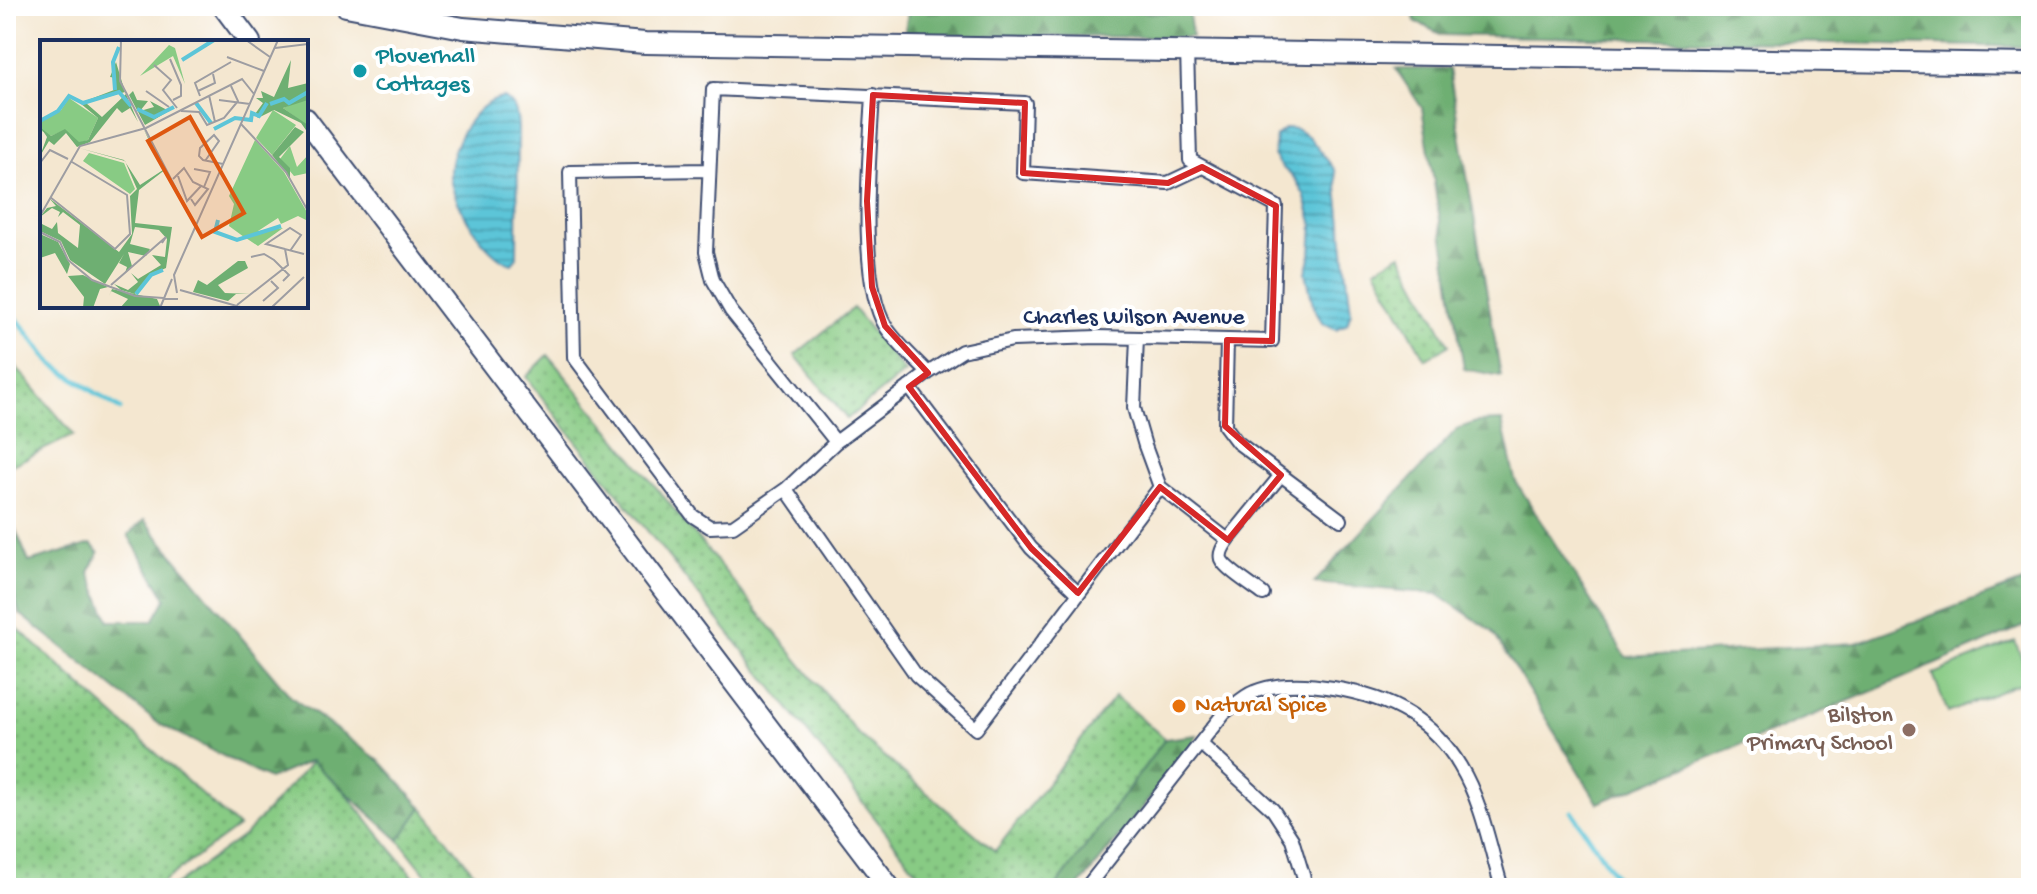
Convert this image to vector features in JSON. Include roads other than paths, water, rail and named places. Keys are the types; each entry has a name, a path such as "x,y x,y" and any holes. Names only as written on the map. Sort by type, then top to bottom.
{"main road":[{"path":"223,6 248,40"},
{"path":"346,6 463,28 645,43 2031,64"},
{"path":"308,122 890,888"}],"street":[{"path":"1187,50 1190,160 1202,167"},
{"path":"836,442 731,311 713,280 706,252 713,89 1025,103 1023,173 1168,183 1202,167"},
{"path":"873,95 867,201 872,287 885,326 928,373"},
{"name":"Charles Wilson Avenue","path":"709,170 570,172 574,357 693,516 710,527 733,526 786,489 836,442 962,351 1013,340 1137,338 1272,341 1276,206 1202,167"},
{"path":"1137,338 1134,408 1160,487 1228,540"},
{"path":"1227,340 1225,426 1237,442 1341,520"},
{"path":"909,387 1031,548 1078,593"},
{"path":"1263,594 1227,566 1221,559 1221,550 1281,475"},
{"path":"786,489 916,675 976,729 1160,487"},
{"path":"1086,888 1224,713 1252,692 1280,685 1326,686 1374,700 1407,713 1440,738 1461,766 1477,802 1502,888"},
{"path":"1201,744 1273,810 1292,839 1307,888"}],"water":[{"path":"503,98 513,106 518,127 517,257 512,264 492,252 472,227 457,199 450,175 454,152 465,128 482,108"},
{"path":"1286,128 1296,129 1309,137 1335,170 1351,312 1347,324 1336,330 1322,323 1313,305 1306,272 1311,255 1313,225 1304,195 1274,155 1276,136"}],"waterway":[{"path":"6,305 51,363 120,409"},
{"path":"1572,812 1623,888"}],"place":[{"name":"Ploverhall Cottages","path":"360,71"},
{"name":"Natural Spice","path":"1179,706"},
{"name":"Bilston Primary School","path":"1909,730"}]}
